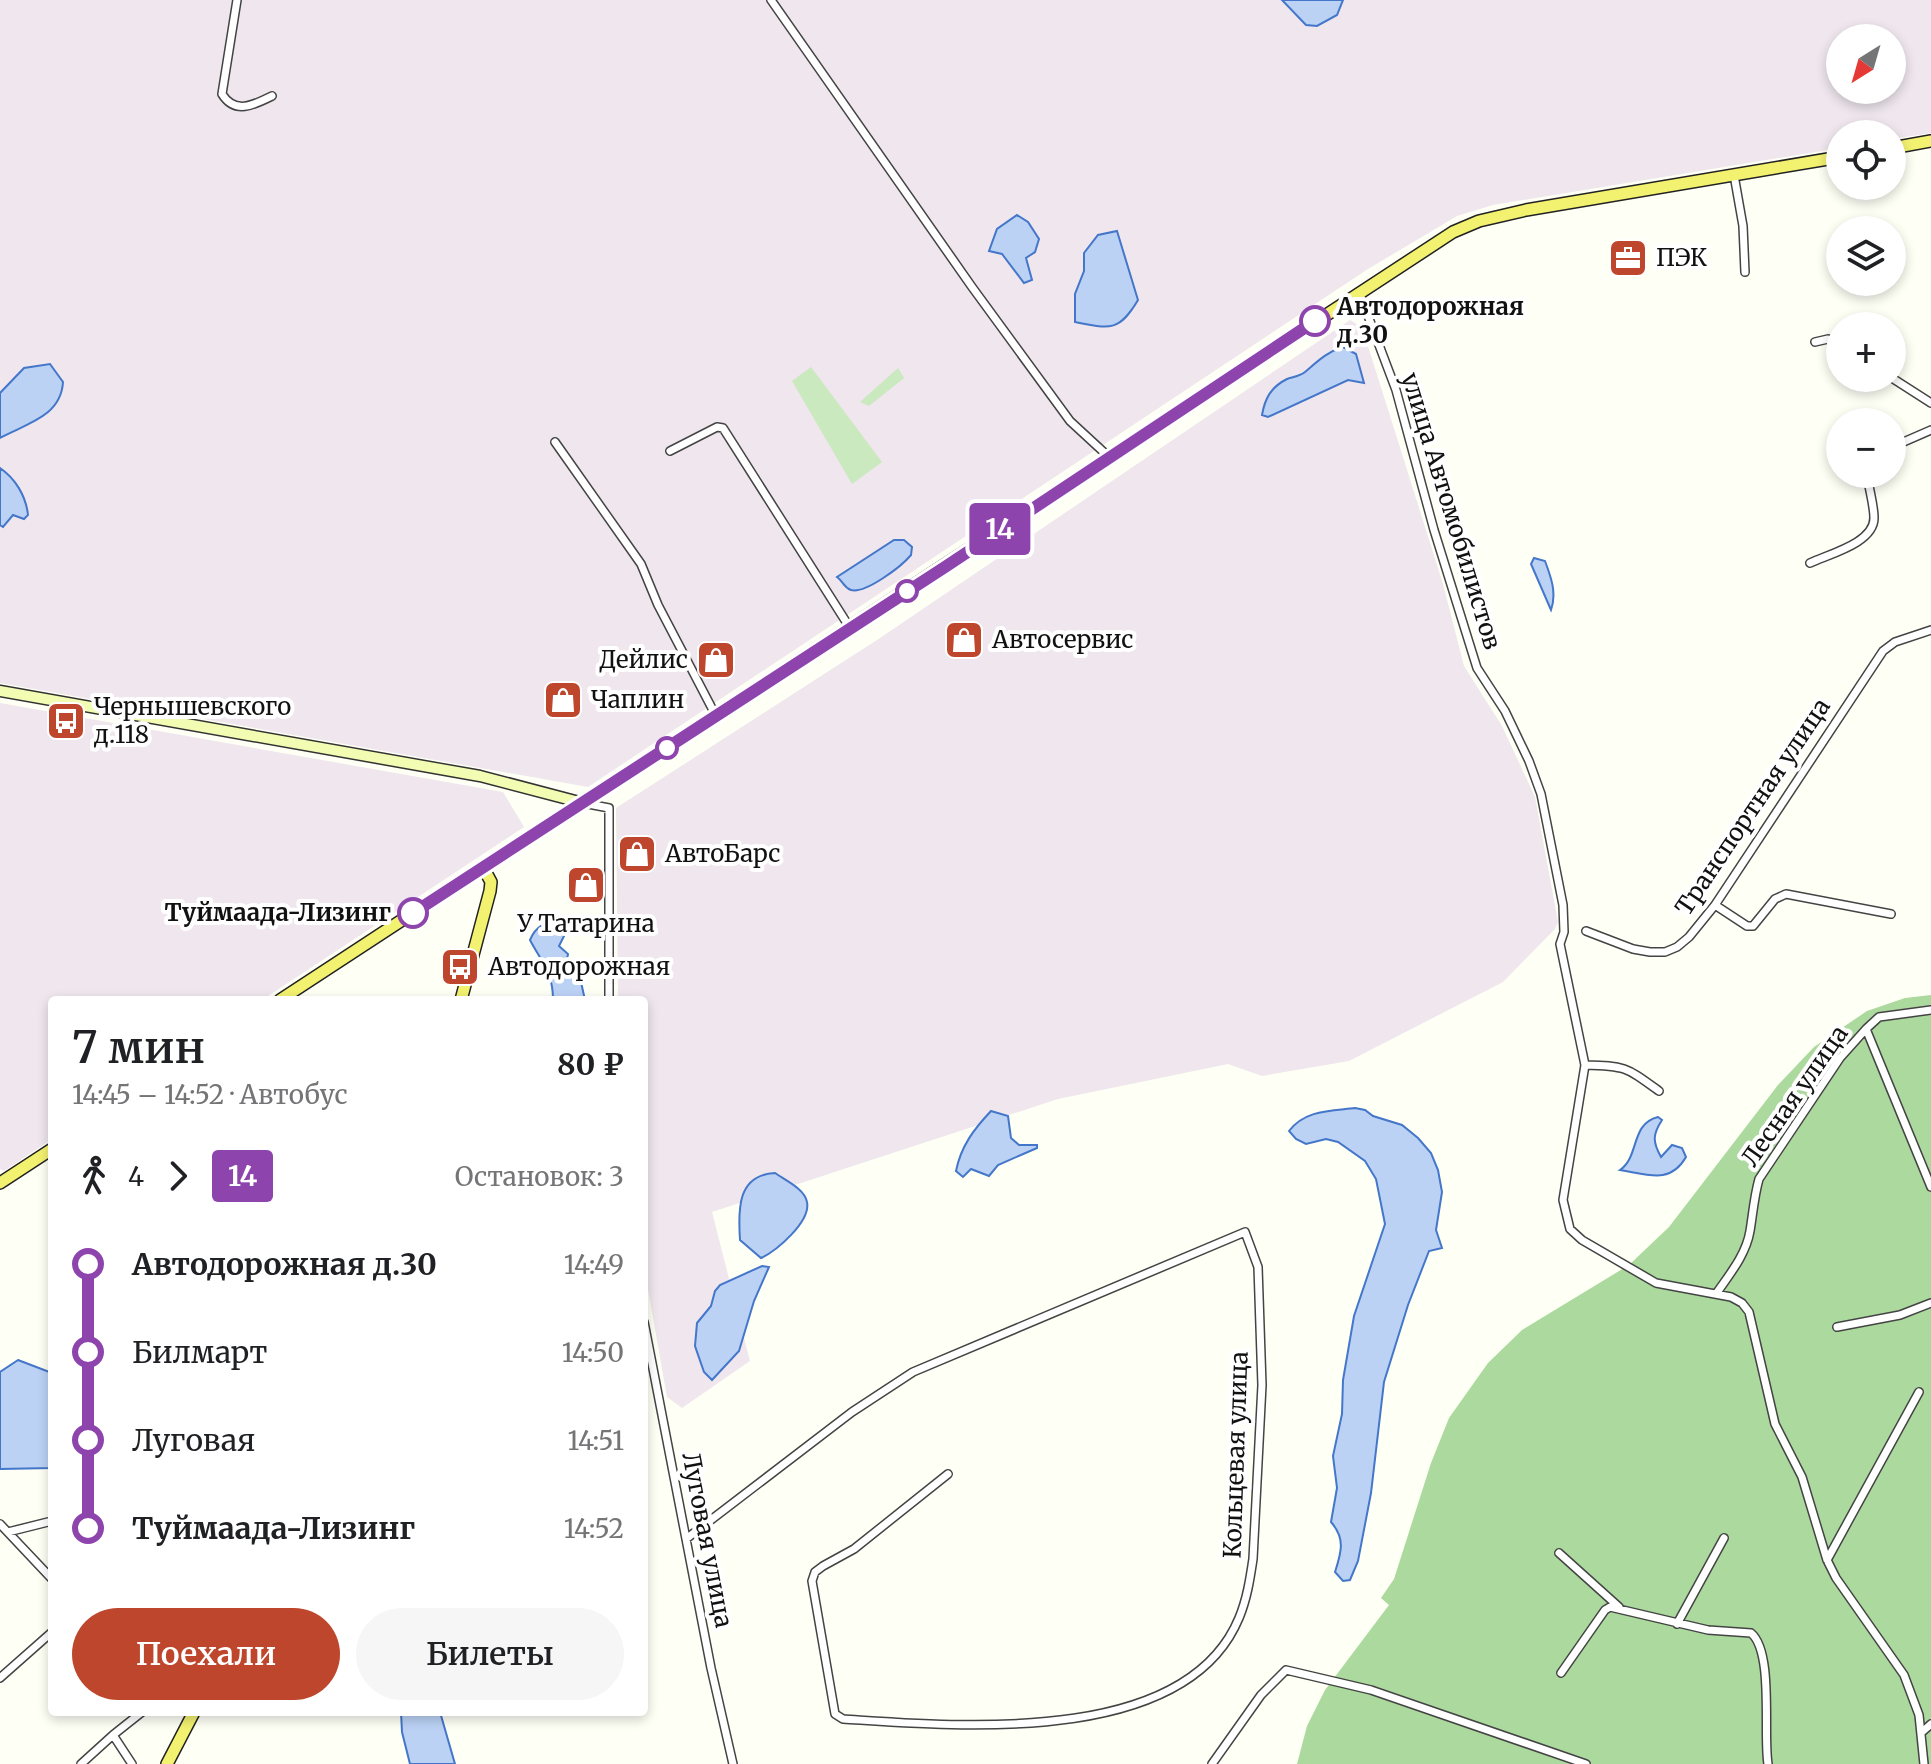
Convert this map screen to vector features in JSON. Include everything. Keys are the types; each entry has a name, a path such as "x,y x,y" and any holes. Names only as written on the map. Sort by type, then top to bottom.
{"main road":[{"path":"1906,145 1931,141"},
{"path":"286,996 1439,240 1479,221 1526,210 1826,159"},
{"path":"0,691 480,776 583,803"},
{"path":"462,996 490,891 491,882 483,867"},
{"path":"0,1183 48,1152"},
{"path":"167,1764 192,1716"}],"street":[{"path":"237,0 222,94 226,101 237,107 253,105 272,96"},
{"path":"771,0 954,262 1070,421 1109,457"},
{"path":"1734,175 1743,226 1745,272"},
{"name":"улица Автомобилистов","path":"1359,292 1396,390 1434,530 1477,668 1505,711 1541,794 1563,905 1564,932 1560,944 1585,1065 1563,1200 1570,1229 1582,1240 1656,1283 1731,1297 1742,1303 1749,1312 1775,1424 1802,1477 1827,1560 1836,1578 1904,1675 1915,1699 1922,1732 1924,1764"},
{"path":"1815,342 1826,339"},
{"path":"1906,387 1931,403"},
{"path":"670,451 717,427 723,428 850,628"},
{"path":"1906,441 1931,430"},
{"path":"555,442 641,564 658,605 716,716"},
{"path":"1810,563 1855,542 1870,530 1874,522 1869,488"},
{"name":"Транспортная улица","path":"1586,931 1633,949 1665,952 1689,937 1715,905 1883,651 1895,642 1931,630"},
{"path":"583,803 609,808 609,996"},
{"path":"1715,905 1739,922 1753,926 1775,899 1786,894 1891,914"},
{"name":"Лесная улица","path":"1716,1294 1746,1245 1759,1179 1840,1058 1879,1017 1931,1010"},
{"path":"1866,1029 1931,1187"},
{"path":"1585,1065 1629,1069 1659,1091"},
{"name":"Кольцевая улица","path":"686,1539 852,1412 913,1372 1245,1232 1258,1267 1262,1385 1253,1559 1238,1620 1221,1647 1197,1671 1139,1704 1090,1715 1029,1723 950,1726 843,1719 835,1714 812,1581 815,1572 854,1549 948,1474"},
{"path":"1837,1327 1900,1315 1931,1303"},
{"name":"Луговая улица","path":"648,1343 733,1764"},
{"path":"1827,1560 1919,1392"},
{"path":"8,1532 48,1522"},
{"path":"0,1524 48,1575"},
{"path":"1677,1624 1724,1538"},
{"path":"1559,1553 1619,1607"},
{"path":"1561,1673 1610,1607 1708,1630 1751,1633 1757,1638 1764,1666 1768,1764"},
{"path":"0,1678 48,1636"},
{"path":"1212,1764 1261,1695 1286,1670 1371,1690 1586,1764"},
{"path":"81,1764 137,1716"},
{"path":"1922,1732 1931,1724"},
{"path":"113,1735 132,1764"}],"shaded area":[{"path":"0,0 1931,0 1931,133 1906,137 1906,120 1826,120 1826,150 1493,205 1457,216 1368,269 588,787 0,683"},
{"path":"1350,320 1362,327 1443,584 1464,666 1502,726 1535,797 1558,922 1555,929 1503,982 1349,1061 1262,1076 1228,1064 1058,1099 712,1212 750,1361 682,1408 667,1397 648,1290 648,996 618,996 616,808 877,640"},
{"path":"0,703 503,792 524,827 268,996 48,996 48,1142 4,1171 0,1169"}],"green space":[{"path":"811,367 882,462 852,484 792,381"},
{"path":"898,368 904,378 869,406 860,402"},
{"path":"1931,995 1931,1764 1297,1764 1307,1726 1325,1690 1389,1605 1381,1598 1394,1579 1431,1463 1449,1418 1488,1363 1522,1330 1629,1265 1669,1227 1778,1085 1814,1047 1867,1011 1905,998"}],"water":[{"path":"1282,0 1343,0 1337,15 1317,26 1306,25"},
{"path":"1017,215 1028,222 1039,239 1035,252 1026,258 1032,280 1024,283 1002,254 989,251 997,229"},
{"path":"1117,231 1138,300 1125,318 1112,326 1075,322 1075,294 1084,271 1084,253 1098,235"},
{"path":"1343,347 1356,354 1364,383 1348,380 1268,417 1262,415 1273,389"},
{"path":"50,364 63,382 56,404 40,418 0,438 0,393 24,368"},
{"path":"0,468 19,488 28,515 24,519 13,515 3,527 0,525"},
{"path":"894,540 904,540 912,547 911,555 882,578 865,588 851,590 837,577"},
{"path":"1534,558 1545,561 1549,573 1553,591 1551,610 1531,564"},
{"path":"549,923 559,923 566,932 559,946 568,954 566,964 581,982 584,996 553,996 549,975 530,940 535,931"},
{"path":"1355,1108 1402,1125 1431,1153 1442,1192 1436,1230 1442,1248 1429,1251 1384,1382 1371,1493 1358,1561 1350,1580 1343,1581 1335,1572 1340,1540 1331,1522 1337,1488 1333,1456 1342,1414 1343,1380 1354,1316 1385,1224 1376,1179 1365,1161 1338,1142 1326,1139 1306,1144 1289,1131 1310,1115"},
{"path":"991,1111 1008,1116 1011,1138 1019,1145 1037,1145 1037,1148 998,1165 989,1176 971,1169 963,1177 956,1171 961,1154 974,1131"},
{"path":"1658,1117 1662,1120 1655,1134 1656,1146 1661,1157 1672,1145 1682,1148 1686,1157 1680,1166 1657,1176 1620,1170 1630,1157 1643,1126"},
{"path":"775,1173 803,1193 807,1210 791,1235 761,1258 740,1240 740,1206 742,1196 753,1180"},
{"path":"762,1266 769,1267 754,1301 739,1351 712,1380 704,1372 695,1346 697,1323 711,1306 720,1285"},
{"path":"18,1360 48,1371 48,1468 0,1469 0,1372"},
{"path":"401,1716 441,1716 455,1764 410,1764"}],"bus line":[{"name":"14","path":"413,913 945,567 1315,321"}],"place":[{"name":"ПЭК","path":"1628,258"},
{"name":"Автодорожная д.30","path":"1315,321"},
{"name":"Автосервис","path":"964,640"},
{"name":"Дейлис","path":"716,660"},
{"name":"Чаплин","path":"563,700"},
{"name":"Чернышевского д.118","path":"66,721"},
{"name":"АвтоБарс","path":"637,854"},
{"name":"У Татарина","path":"586,885"},
{"name":"Туймаада-Лизинг","path":"413,913"},
{"name":"Автодорожная","path":"460,967"}]}
